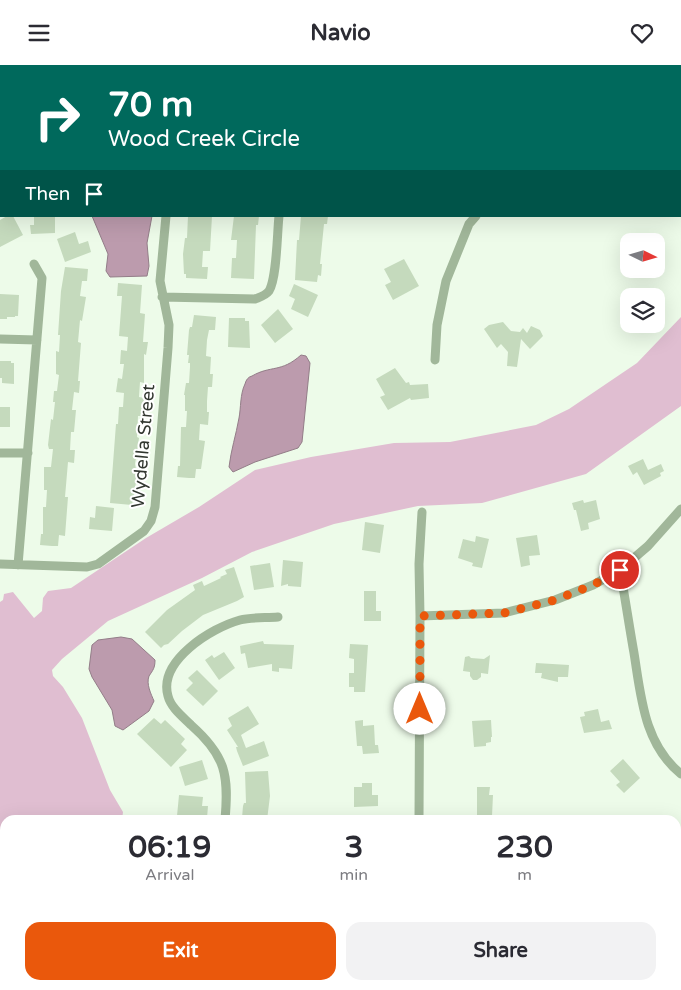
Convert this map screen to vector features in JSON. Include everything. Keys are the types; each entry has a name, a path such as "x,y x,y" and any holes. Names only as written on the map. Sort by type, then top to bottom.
{"street":[{"name":"Wydella Street","path":"0,564 87,567 98,564 144,531 151,521 155,507 168,347 168,325 160,281 166,217"},
{"path":"162,297 255,299 263,297 268,293 273,282 279,217"},
{"path":"434,360 437,325 446,281 469,224 475,217"},
{"path":"18,565 42,278 34,264"},
{"path":"0,339 37,340"},
{"path":"0,453 28,453"},
{"path":"420,616 504,613 555,600 593,585 620,570 648,546 681,509"},
{"path":"419,815 419,564 422,511"},
{"path":"620,570 643,711 654,741 668,763 681,774"},
{"path":"225,815 226,775 216,751 178,713 168,697 166,683 169,672 188,649 222,626 242,619 278,617"}],"shaded area":[{"path":"92,217 152,217 147,243 149,266 147,276 110,277 106,271 108,254"},
{"path":"681,317 681,406 586,474 482,503 418,506 334,524 252,552 202,578 108,621 62,659 52,670 53,676 63,687 82,718 110,790 123,812 123,815 0,815 0,602 3,600 4,594 13,592 34,618 42,611 43,598 48,591 71,588 146,538 199,507 255,470 311,457 394,443 450,442 536,425 569,409 637,363"},
{"path":"301,355 306,356 310,363 302,442 298,448 255,462 233,472 229,467 242,392 247,380 249,377 259,373 282,367"},
{"path":"121,637 132,639 155,660 148,682 154,701 149,711 123,730 115,726 112,710 89,669 92,645 98,640"}],"building":[{"path":"5,217 14,217 23,235 0,247 0,220"},
{"path":"34,217 55,217 55,233 31,234 30,225 34,225"},
{"path":"188,217 212,217 210,251 203,251 202,267 208,267 207,279 186,278 186,274 184,274 183,254 185,238 187,238"},
{"path":"234,217 259,217 258,225 256,225 254,279 231,278 232,258 236,258 237,240 231,240"},
{"path":"301,217 328,217 327,224 324,224 320,264 322,264 321,276 318,275 317,282 295,280 297,240 299,240"},
{"path":"75,232 79,244 88,241 91,252 65,262 57,239"},
{"path":"404,259 419,286 393,300 385,285 391,282 384,269"},
{"path":"65,267 88,269 87,281 82,281 80,296 86,297 82,321 80,320 78,342 81,343 79,393 74,392 72,410 76,410 74,432 71,432 70,450 75,450 74,463 68,462 65,497 68,497 65,536 59,535 58,546 52,546 40,545 41,534 43,534 43,507 46,507 47,490 44,490 44,467 51,467 53,449 49,449 48,445 55,402 53,402 54,391 57,391 59,375 56,374 56,351 59,352 60,335 58,335 61,291"},
{"path":"118,283 142,285 140,313 145,314 143,342 148,342 146,355 144,354 144,383 140,382 139,397 144,398 141,416 138,416 137,437 139,438 135,464 136,482 132,505 110,503 116,424 118,424 119,407 123,407 124,393 116,392 118,378 122,379 124,364 120,364 121,350 127,351 128,337 119,336 122,296 117,296"},
{"path":"294,284 318,295 308,317 291,309 295,299 289,296"},
{"path":"0,294 19,295 18,316 0,319"},
{"path":"278,309 293,329 275,343 261,325"},
{"path":"194,315 216,317 215,330 209,330 207,340 206,356 211,357 210,374 213,374 212,387 208,387 208,425 200,424 199,440 205,441 201,469 196,469 195,478 189,478 177,477 178,466 180,466 181,427 186,427 187,411 185,411 184,395 186,383 189,383 190,363 188,363 189,355 187,355 189,330 192,327"},
{"path":"229,318 245,318 245,321 249,321 250,348 228,347"},
{"path":"503,322 511,331 520,332 523,328 527,333 531,326 540,330 543,336 530,349 521,339 517,367 507,366 508,352 501,344 497,348 484,329 489,325"},
{"path":"0,361 11,361 11,363 14,363 14,384 2,383 2,378 0,378"},
{"path":"395,368 406,383 409,382 410,385 428,384 429,398 411,400 410,398 388,410 380,397 385,395 376,379"},
{"path":"0,407 10,407 10,427 0,427"},
{"path":"643,459 648,470 661,464 664,471 660,473 661,476 644,485 637,472 633,475 628,466"},
{"path":"583,500 584,503 596,500 600,519 588,523 589,529 581,531 576,510 574,510 572,503"},
{"path":"96,506 114,508 112,531 89,529 90,517 95,518"},
{"path":"365,522 384,525 380,553 362,550"},
{"path":"537,535 540,555 529,556 530,565 521,567 516,538"},
{"path":"476,536 489,539 482,568 472,566 473,563 458,558 463,539 475,542"},
{"path":"283,560 303,562 301,587 288,586 288,584 281,586"},
{"path":"270,563 274,587 254,590 250,566"},
{"path":"234,567 244,597 203,615 161,648 145,632 167,610 195,590 193,585 202,581 204,586 221,578 227,574 225,570"},
{"path":"364,591 376,591 376,611 381,611 381,621 364,621"},
{"path":"263,641 264,644 294,645 292,669 279,668 279,672 272,671 272,664 248,668 245,653 241,654 240,646"},
{"path":"350,644 368,645 365,692 354,692 354,687 349,687 349,673 354,673 354,659 349,658"},
{"path":"224,652 235,668 219,680 205,660 212,655 214,658"},
{"path":"490,655 488,674 481,673 481,677 473,680 470,672 463,671 465,657 484,659"},
{"path":"536,663 569,665 568,677 558,677 558,682 541,678 542,673 535,673"},
{"path":"197,670 218,691 203,706 186,690 193,683 188,678"},
{"path":"248,706 259,724 241,735 246,748 264,741 269,756 243,766 236,747 238,747 227,730 232,726 228,718"},
{"path":"598,709 601,722 609,720 612,729 584,733 580,717 585,716 584,712"},
{"path":"154,718 161,724 165,720 185,739 181,744 187,750 171,767 137,734"},
{"path":"363,720 363,726 374,725 375,745 378,745 379,753 363,754 362,746 357,746 355,721"},
{"path":"491,720 491,742 486,743 486,746 474,747 472,721"},
{"path":"623,759 640,778 624,793 616,785 620,782 610,771"},
{"path":"202,760 208,779 185,786 179,767"},
{"path":"268,771 270,796 268,815 242,815 243,806 246,803 245,772"},
{"path":"362,783 372,783 372,795 378,795 378,806 354,807 354,787 362,787"},
{"path":"477,787 490,787 489,795 493,795 492,815 477,815"},
{"path":"179,795 203,797 202,806 208,806 207,815 177,815"}],"route":[{"path":"420,709 420,616 504,613 555,600 593,585 620,570"}]}
